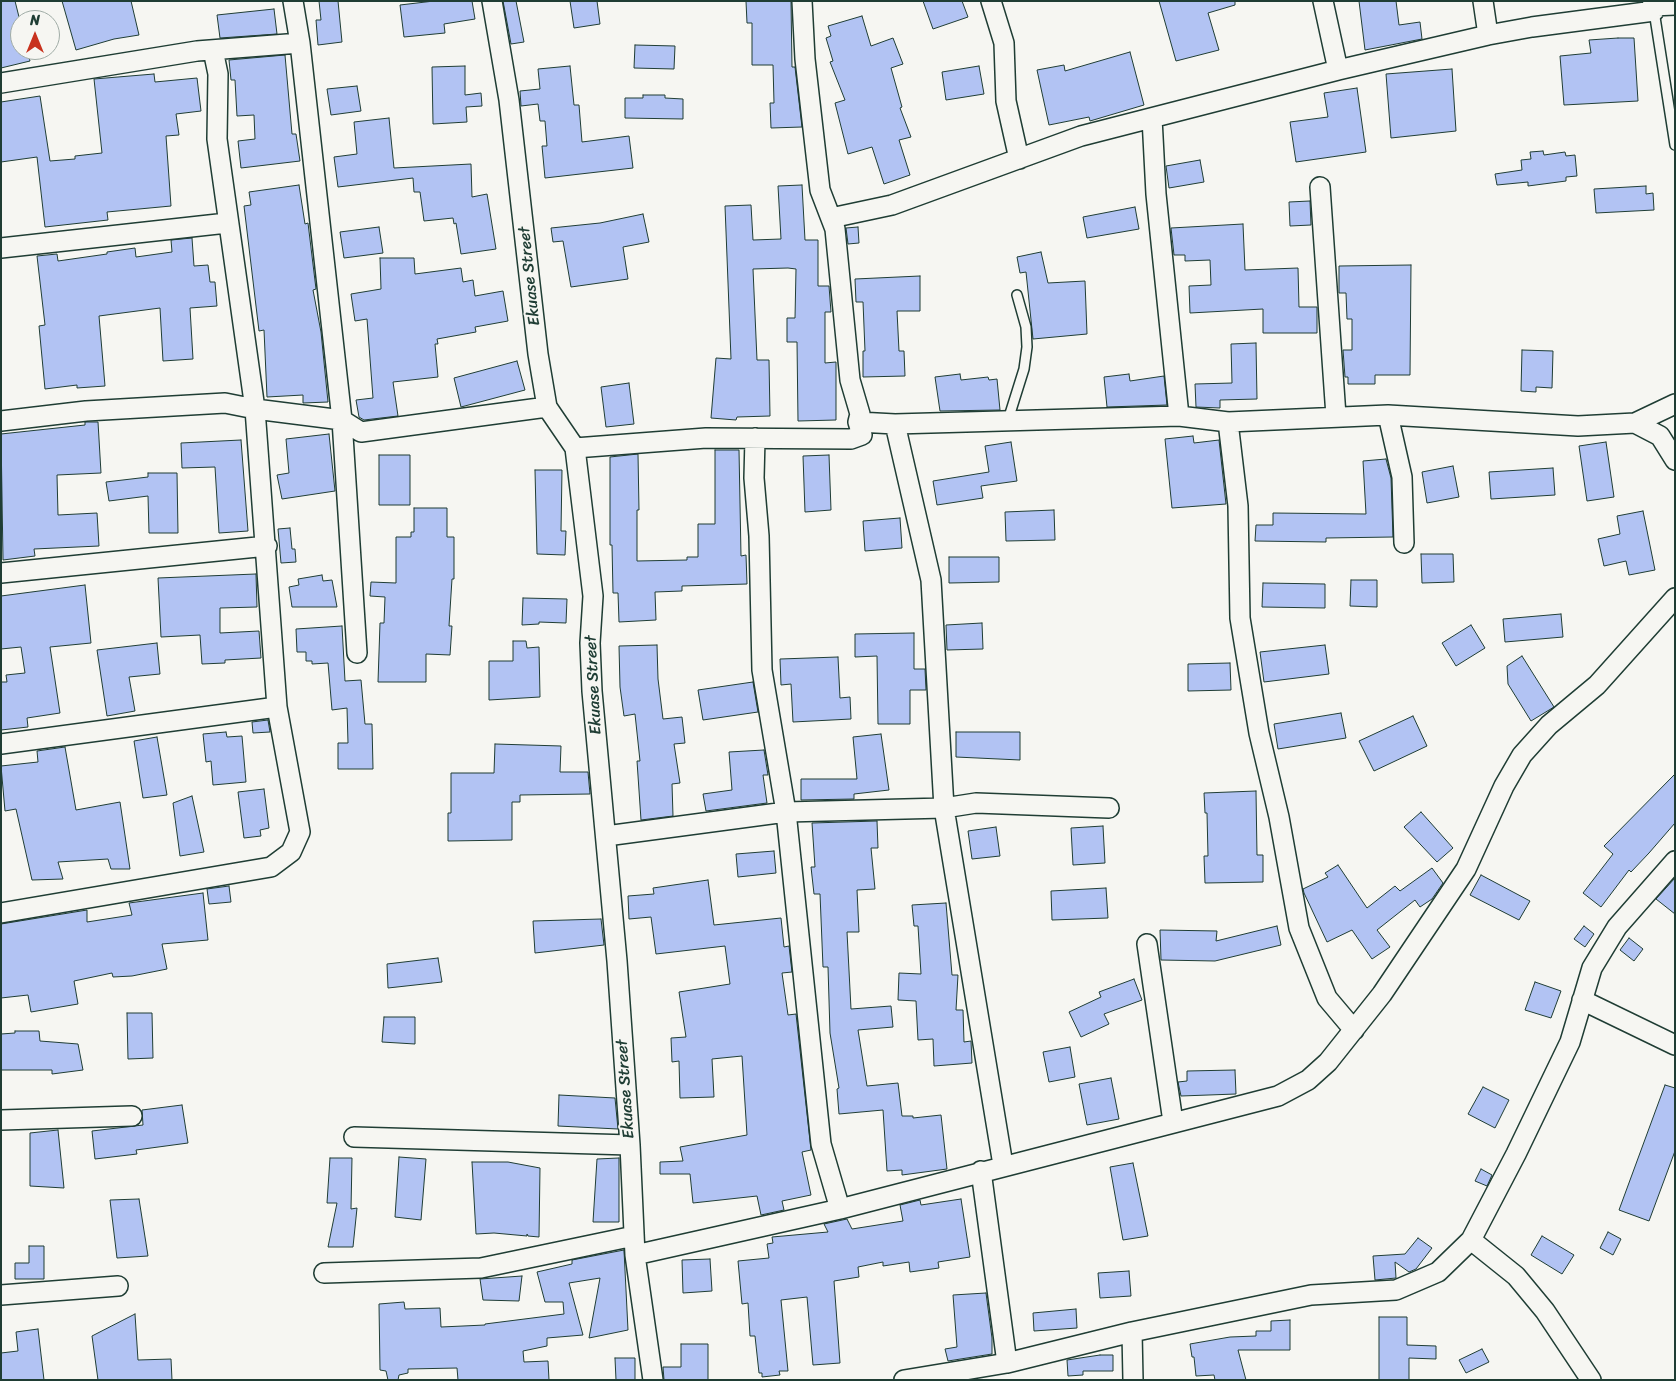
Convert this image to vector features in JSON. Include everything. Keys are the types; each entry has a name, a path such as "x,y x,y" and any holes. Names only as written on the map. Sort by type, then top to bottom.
{"street":[{"path":"293,1 300,44 342,420 357,653"},
{"name":"Ekuase Street","path":"492,1 509,100 538,354 547,407 575,448 593,596 590,643 592,691 606,836 630,1145 635,1255 653,1380"},
{"path":"575,448 706,438 851,439 862,435 858,422 860,414 850,380 835,229 820,190 805,59 802,1"},
{"path":"991,1 1004,43 1006,101 1020,158"},
{"path":"1323,1 1338,70"},
{"path":"1483,1 1488,35"},
{"path":"831,218 892,204 1081,136 1338,70 1488,35 1653,6 1675,5"},
{"path":"1,83 196,51 300,44"},
{"path":"1,913 271,867 291,852 300,832 278,707 255,409 227,223 217,139 218,74 213,50"},
{"path":"1152,118 1156,194 1179,416"},
{"path":"1320,186 1336,416"},
{"path":"1,248 227,223"},
{"path":"1,421 86,411 225,403 255,409 342,420 361,432 547,407"},
{"path":"858,422 895,424 1179,416 1228,422 1388,415 1578,426 1636,423 1675,404"},
{"path":"1388,415 1402,477 1404,543"},
{"path":"1228,422 1238,506 1240,618 1259,733 1279,817 1299,928 1327,998 1354,1030"},
{"path":"1636,423 1660,436 1675,460"},
{"path":"895,424 931,580 944,808 1003,1165"},
{"path":"755,438 754,478 759,536 762,670 786,812 821,1144 840,1209"},
{"path":"1,573 267,546"},
{"path":"635,1255 840,1209 980,1170 1278,1096 1308,1080 1328,1062 1382,994 1466,869 1504,786 1522,755 1549,725 1597,685 1675,598"},
{"path":"1,744 278,707"},
{"path":"606,836 786,812 944,808 976,803 1109,808"},
{"path":"904,1380 1007,1363 1132,1332 1311,1295 1396,1290 1438,1272 1471,1240 1516,1154 1570,1042 1592,968 1617,927 1675,861"},
{"path":"1147,944 1174,1122"},
{"path":"1582,1000 1675,1045"},
{"path":"1,1120 132,1116"},
{"path":"354,1137 630,1145"},
{"path":"980,1170 1007,1363"},
{"path":"324,1273 482,1268 634,1236"},
{"path":"1471,1240 1516,1276 1546,1311 1591,1380"},
{"path":"1,1294 118,1286"},
{"path":"1132,1332 1133,1380"}],"lane":[{"path":"1653,6 1675,145"},
{"path":"1008,420 1024,369 1027,347 1026,327 1017,295"}],"building":[{"path":"1,1 15,1 17,10 10,10 10,60 30,61 1,68"},
{"path":"62,1 131,1 139,35 114,39 76,50"},
{"path":"319,1 338,1 342,42 318,45 316,20 321,20"},
{"path":"434,1 472,1 475,19 444,24 445,33 404,37 400,5"},
{"path":"503,1 516,1 524,42 511,44"},
{"path":"570,1 597,1 600,24 574,28"},
{"path":"746,1 791,1 792,67 795,67 802,127 771,128 770,103 774,103 773,65 752,65 752,23 747,23"},
{"path":"923,1 962,1 968,17 933,29"},
{"path":"1159,1 1235,1 1235,5 1208,13 1219,50 1176,61"},
{"path":"1359,1 1396,1 1399,25 1420,22 1422,39 1365,50"},
{"path":"274,9 277,34 220,38 217,15"},
{"path":"862,16 871,46 893,38 903,64 891,68 902,107 900,108 911,137 899,140 910,175 884,184 872,147 848,154 835,103 845,100 830,62 833,61 826,38 831,36 828,26"},
{"path":"1634,38 1638,101 1564,105 1560,56 1591,53 1589,40"},
{"path":"635,45 675,46 674,69 634,68"},
{"path":"1130,52 1144,105 1090,121 1089,117 1049,125 1037,70 1064,65 1065,71"},
{"path":"285,55 292,134 296,134 300,161 241,168 238,141 255,139 254,115 237,116 235,80 231,80 229,60"},
{"path":"465,66 465,95 481,93 482,106 466,107 467,122 433,124 432,67"},
{"path":"570,66 574,105 579,105 582,142 629,136 633,168 545,178 542,146 547,146 545,121 540,121 538,104 521,106 520,91 540,89 538,69"},
{"path":"979,66 984,94 946,100 942,72"},
{"path":"1452,69 1456,131 1391,138 1386,74"},
{"path":"154,74 155,82 197,78 201,111 176,114 179,135 166,136 171,206 107,212 108,220 45,227 37,157 1,162 1,102 40,96 50,161 75,159 75,156 102,153 94,79"},
{"path":"357,86 361,111 331,115 327,89"},
{"path":"1357,88 1366,152 1296,162 1290,122 1328,117 1324,93"},
{"path":"643,95 665,95 665,98 683,99 683,119 625,118 625,98 643,98"},
{"path":"389,118 394,168 471,164 472,197 487,194 496,249 461,254 456,223 454,224 453,218 424,221 420,192 414,192 413,178 338,187 334,157 357,154 354,122"},
{"path":"1543,151 1544,155 1565,152 1566,156 1575,155 1577,176 1566,177 1566,181 1528,186 1528,182 1497,185 1495,174 1522,170 1521,160 1531,159 1530,152"},
{"path":"1200,160 1204,182 1169,188 1166,166"},
{"path":"299,185 305,224 308,223 316,289 313,290 321,332 328,402 303,403 303,395 267,397 264,330 259,331 244,206 251,205 249,192"},
{"path":"802,185 805,240 818,240 818,286 829,286 831,312 825,312 825,363 836,362 836,420 798,421 797,342 787,342 787,318 795,318 796,269 788,268 753,269 757,360 769,360 770,416 737,417 736,420 711,418 716,358 731,359 725,206 751,205 753,240 781,239 778,186"},
{"path":"1646,186 1646,194 1653,193 1654,210 1596,213 1594,189"},
{"path":"1310,201 1311,225 1290,226 1289,202"},
{"path":"1135,207 1139,229 1087,238 1083,217"},
{"path":"643,214 649,242 623,247 628,279 571,287 563,241 553,242 551,228 600,223"},
{"path":"1243,224 1245,270 1298,268 1299,307 1317,307 1317,333 1263,333 1263,309 1190,313 1189,286 1211,285 1210,260 1185,261 1185,255 1174,255 1171,228"},
{"path":"379,227 383,253 344,258 340,232"},
{"path":"858,227 859,243 848,244 846,228"},
{"path":"192,238 194,266 208,265 210,282 215,282 217,306 190,308 193,359 163,361 160,308 99,316 105,386 77,388 77,385 45,389 39,326 45,325 37,256 57,254 58,261 135,248 136,257 172,252 171,240"},
{"path":"1041,252 1048,283 1085,281 1087,334 1033,339 1026,272 1020,273 1017,257"},
{"path":"380,258 414,258 415,274 461,268 463,282 473,280 475,296 503,291 508,321 475,327 476,332 437,339 438,344 435,344 438,377 393,382 398,416 364,420 359,417 356,400 373,398 367,319 355,321 351,294 381,289"},
{"path":"1411,265 1410,375 1375,375 1375,384 1348,384 1348,377 1345,377 1343,350 1352,350 1352,319 1347,319 1346,293 1339,293 1339,266"},
{"path":"920,276 920,311 897,311 899,351 904,351 905,376 863,377 863,351 865,351 863,302 856,302 855,279"},
{"path":"1256,343 1257,399 1220,400 1220,408 1196,407 1195,384 1232,383 1231,344"},
{"path":"1522,350 1553,351 1552,388 1536,387 1536,392 1521,391"},
{"path":"517,361 525,390 461,407 454,378"},
{"path":"960,374 961,380 988,377 989,380 997,379 1000,410 940,411 935,377"},
{"path":"1129,374 1130,381 1164,376 1167,405 1107,407 1104,377"},
{"path":"629,383 634,424 606,427 601,387"},
{"path":"85,422 98,422 101,473 57,475 58,515 97,513 99,546 34,549 35,556 3,560 1,434 85,425"},
{"path":"329,434 335,491 282,499 277,475 289,473 286,439"},
{"path":"1193,436 1194,443 1219,440 1226,504 1172,508 1165,439"},
{"path":"241,440 248,531 219,533 215,467 182,468 181,443"},
{"path":"1011,442 1017,481 981,486 983,498 937,505 933,481 989,472 985,446"},
{"path":"1606,442 1614,497 1587,501 1579,446"},
{"path":"715,450 739,450 741,556 746,555 747,584 682,586 682,591 655,592 656,620 619,622 618,593 613,593 612,545 610,545 610,457 638,454 639,510 637,510 637,561 687,560 687,557 698,557 698,524 715,524"},
{"path":"379,455 410,455 410,505 379,505"},
{"path":"829,455 831,510 805,512 803,456"},
{"path":"1386,459 1391,478 1393,537 1326,538 1326,542 1255,541 1256,525 1273,525 1273,513 1366,514 1363,461"},
{"path":"1453,466 1459,497 1427,503 1422,472"},
{"path":"1553,468 1555,495 1491,499 1489,472"},
{"path":"535,470 562,470 561,531 566,531 565,555 537,554"},
{"path":"148,473 177,473 178,533 149,533 148,496 109,501 106,482 148,477"},
{"path":"414,508 447,508 447,537 454,537 454,579 452,579 449,626 452,626 450,655 426,654 426,682 378,682 380,623 384,623 385,597 370,596 371,582 396,583 396,537 411,537 411,532 414,532"},
{"path":"1054,510 1055,540 1006,541 1005,512"},
{"path":"1643,511 1655,570 1629,575 1626,561 1604,566 1598,539 1620,534 1617,516"},
{"path":"900,518 902,548 865,551 863,521"},
{"path":"290,528 292,549 295,549 296,562 281,563 278,529"},
{"path":"1421,554 1453,554 1454,582 1422,583"},
{"path":"949,557 999,557 999,582 949,583"},
{"path":"256,574 257,607 220,608 220,633 259,631 261,658 225,660 225,663 202,664 200,635 161,637 158,578"},
{"path":"322,575 323,581 332,580 337,607 292,607 289,587 299,585 298,579"},
{"path":"1351,580 1377,580 1377,607 1350,606"},
{"path":"1263,583 1325,584 1325,608 1262,607"},
{"path":"85,585 91,643 50,647 60,713 27,718 28,727 1,730 1,682 7,682 6,675 25,673 21,647 1,649 1,596"},
{"path":"523,598 567,599 566,623 539,622 539,624 522,625"},
{"path":"1561,614 1563,637 1505,642 1503,619"},
{"path":"982,623 983,649 947,650 946,625"},
{"path":"1471,625 1485,648 1456,666 1442,643"},
{"path":"342,626 345,681 361,680 365,724 372,724 373,769 338,769 338,743 348,743 347,708 332,710 328,663 312,664 312,661 306,661 306,652 297,652 296,629"},
{"path":"914,633 914,669 925,669 926,690 910,690 910,724 878,724 877,656 855,657 855,634"},
{"path":"513,641 526,641 527,648 539,647 540,697 489,700 489,661 513,661"},
{"path":"157,643 160,674 129,677 135,711 107,716 97,650"},
{"path":"657,645 658,679 663,719 682,717 685,743 674,744 680,783 672,784 673,816 641,820 637,761 640,761 635,714 624,716 620,687 619,646"},
{"path":"1325,645 1329,674 1264,682 1260,652"},
{"path":"1522,656 1554,707 1531,721 1508,684 1507,666"},
{"path":"838,657 840,698 850,697 851,719 793,722 791,684 781,685 780,659"},
{"path":"1230,663 1231,690 1188,691 1188,664"},
{"path":"753,682 758,712 703,720 698,690"},
{"path":"1341,713 1346,738 1278,749 1274,724"},
{"path":"1413,716 1427,746 1374,771 1359,741"},
{"path":"268,720 270,732 253,733 252,722"},
{"path":"226,732 227,737 242,736 246,782 213,785 211,761 206,762 203,734"},
{"path":"956,732 1020,732 1020,760 956,757"},
{"path":"881,734 889,790 854,794 854,799 801,800 801,779 857,779 853,737"},
{"path":"157,737 167,795 143,798 134,741"},
{"path":"495,744 561,746 560,772 588,772 590,794 520,795 520,802 512,802 512,840 448,841 448,813 451,813 451,773 494,773"},
{"path":"65,747 76,810 120,802 130,869 111,869 108,859 58,862 63,879 32,880 16,809 5,811 1,766 38,762 37,751"},
{"path":"764,750 768,775 763,775 767,803 706,811 703,794 732,790 729,752"},
{"path":"1675,774 1675,823 1631,872 1629,870 1601,907 1583,893 1613,854 1604,846"},
{"path":"264,789 269,828 260,830 261,836 244,838 238,792"},
{"path":"1256,791 1257,855 1263,855 1263,882 1205,883 1204,856 1208,856 1207,813 1205,813 1204,793"},
{"path":"192,796 204,852 180,856 173,803"},
{"path":"1421,812 1453,848 1437,862 1404,827"},
{"path":"877,821 878,848 871,848 875,889 857,890 859,932 847,932 851,1009 891,1006 893,1027 858,1030 867,1086 898,1083 902,1116 913,1116 913,1118 941,1115 947,1169 902,1175 902,1170 887,1171 883,1110 839,1114 837,1089 839,1088 830,1033 828,967 823,967 820,894 814,894 811,867 815,867 812,823"},
{"path":"1103,826 1105,863 1073,865 1071,828"},
{"path":"996,827 1000,856 972,859 968,831"},
{"path":"774,851 776,873 738,877 736,854"},
{"path":"1338,865 1367,908 1395,886 1400,891 1432,868 1443,883 1432,899 1420,907 1415,900 1377,930 1390,947 1372,959 1352,930 1327,942 1304,893 1303,889 1328,877 1325,873"},
{"path":"1481,875 1530,901 1519,920 1470,895"},
{"path":"1675,878 1675,914 1656,899"},
{"path":"708,880 714,925 781,918 784,947 789,946 792,972 782,973 788,1015 796,1014 811,1150 802,1152 811,1195 782,1201 784,1210 761,1215 757,1196 693,1203 690,1174 660,1174 660,1162 683,1161 680,1147 747,1135 742,1056 712,1059 714,1097 680,1098 679,1061 672,1062 671,1038 686,1037 679,992 730,984 725,946 656,954 651,917 629,919 628,896 654,894 653,888"},
{"path":"229,886 231,902 209,904 207,889"},
{"path":"1106,888 1108,918 1052,920 1051,891"},
{"path":"203,893 208,940 162,944 167,969 132,976 113,977 112,973 74,981 78,1004 31,1012 28,995 1,998 1,924 87,910 87,922 132,915 129,903"},
{"path":"946,903 952,975 958,975 956,1010 963,1010 964,1042 971,1041 972,1063 934,1066 933,1039 918,1040 916,1001 898,1000 899,973 921,974 918,926 914,926 912,905"},
{"path":"601,919 604,945 535,953 533,921"},
{"path":"1277,926 1281,945 1215,961 1161,960 1160,930 1217,931 1216,941"},
{"path":"1584,926 1594,934 1585,947 1574,939"},
{"path":"1629,938 1643,949 1634,961 1620,950"},
{"path":"438,958 442,982 388,988 387,964"},
{"path":"1134,979 1142,1000 1104,1014 1109,1024 1081,1037 1069,1012 1101,997 1099,992"},
{"path":"1535,982 1561,991 1551,1018 1525,1010"},
{"path":"127,1013 152,1013 153,1058 128,1059"},
{"path":"384,1017 415,1017 415,1044 382,1042"},
{"path":"15,1031 39,1031 40,1041 78,1044 83,1070 52,1074 52,1070 1,1070 1,1034 15,1033"},
{"path":"1070,1047 1075,1077 1049,1082 1043,1052"},
{"path":"1235,1070 1236,1094 1181,1096 1178,1082 1187,1081 1187,1071"},
{"path":"1111,1078 1119,1119 1087,1125 1079,1084"},
{"path":"1665,1085 1675,1088 1675,1151 1649,1221 1619,1210"},
{"path":"1483,1087 1509,1100 1495,1128 1468,1114"},
{"path":"559,1095 615,1098 618,1129 558,1126"},
{"path":"182,1105 188,1143 136,1150 137,1154 95,1159 92,1131 143,1125 142,1110"},
{"path":"58,1130 64,1188 30,1186 30,1133"},
{"path":"399,1157 426,1159 421,1220 395,1217"},
{"path":"330,1158 352,1158 351,1209 357,1208 353,1247 328,1247 337,1203 327,1203"},
{"path":"619,1158 619,1222 593,1222 597,1159"},
{"path":"472,1162 508,1162 540,1168 539,1237 528,1236 527,1234 527,1236 494,1233 476,1234"},
{"path":"1133,1163 1148,1236 1123,1240 1110,1167"},
{"path":"1481,1169 1492,1175 1487,1186 1475,1181"},
{"path":"139,1199 148,1256 117,1258 110,1200"},
{"path":"961,1199 970,1257 938,1262 939,1268 910,1272 909,1262 883,1266 883,1262 858,1267 859,1277 834,1281 840,1363 813,1365 807,1297 781,1300 788,1371 779,1371 780,1375 762,1377 762,1373 759,1373 755,1336 750,1336 748,1303 742,1304 738,1261 769,1258 767,1244 773,1243 772,1237 828,1232 824,1224 847,1219 852,1229 903,1221 900,1205 920,1200 921,1205"},
{"path":"1608,1232 1621,1239 1613,1255 1600,1248"},
{"path":"1542,1236 1574,1255 1562,1274 1531,1255"},
{"path":"1418,1238 1432,1248 1416,1269 1409,1272 1395,1262 1396,1278 1375,1280 1373,1256 1405,1254"},
{"path":"29,1246 44,1246 44,1279 15,1279 15,1263 29,1263"},
{"path":"624,1250 628,1330 589,1338 600,1278 569,1283 583,1335 547,1338 547,1346 523,1351 524,1362 548,1361 549,1380 458,1380 457,1368 408,1369 408,1373 399,1375 398,1380 388,1380 386,1371 380,1370 379,1304 404,1302 405,1309 440,1308 441,1327 485,1325 564,1314 563,1302 545,1302 537,1272 572,1264 572,1260"},
{"path":"710,1259 712,1291 683,1293 682,1260"},
{"path":"1129,1271 1131,1296 1100,1298 1098,1273"},
{"path":"522,1276 519,1301 483,1300 480,1279"},
{"path":"986,1293 992,1338 992,1354 948,1361 945,1349 957,1347 953,1295"},
{"path":"1076,1309 1077,1328 1034,1331 1033,1313"},
{"path":"135,1314 138,1360 171,1359 172,1380 98,1380 92,1336"},
{"path":"1379,1317 1407,1317 1407,1345 1436,1346 1436,1359 1409,1358 1409,1380 1379,1380"},
{"path":"1290,1320 1290,1350 1238,1350 1246,1380 1215,1380 1214,1375 1196,1376 1194,1357 1192,1357 1190,1344 1230,1337 1256,1336 1256,1331 1271,1331 1271,1321"},
{"path":"38,1329 44,1380 1,1380 1,1353 18,1351 16,1332"},
{"path":"681,1344 708,1344 708,1380 664,1380 663,1367 681,1367"},
{"path":"1482,1349 1489,1362 1466,1373 1459,1360"},
{"path":"1113,1355 1113,1371 1083,1371 1083,1375 1068,1376 1067,1360"},
{"path":"615,1358 635,1358 635,1380 616,1380"}]}
